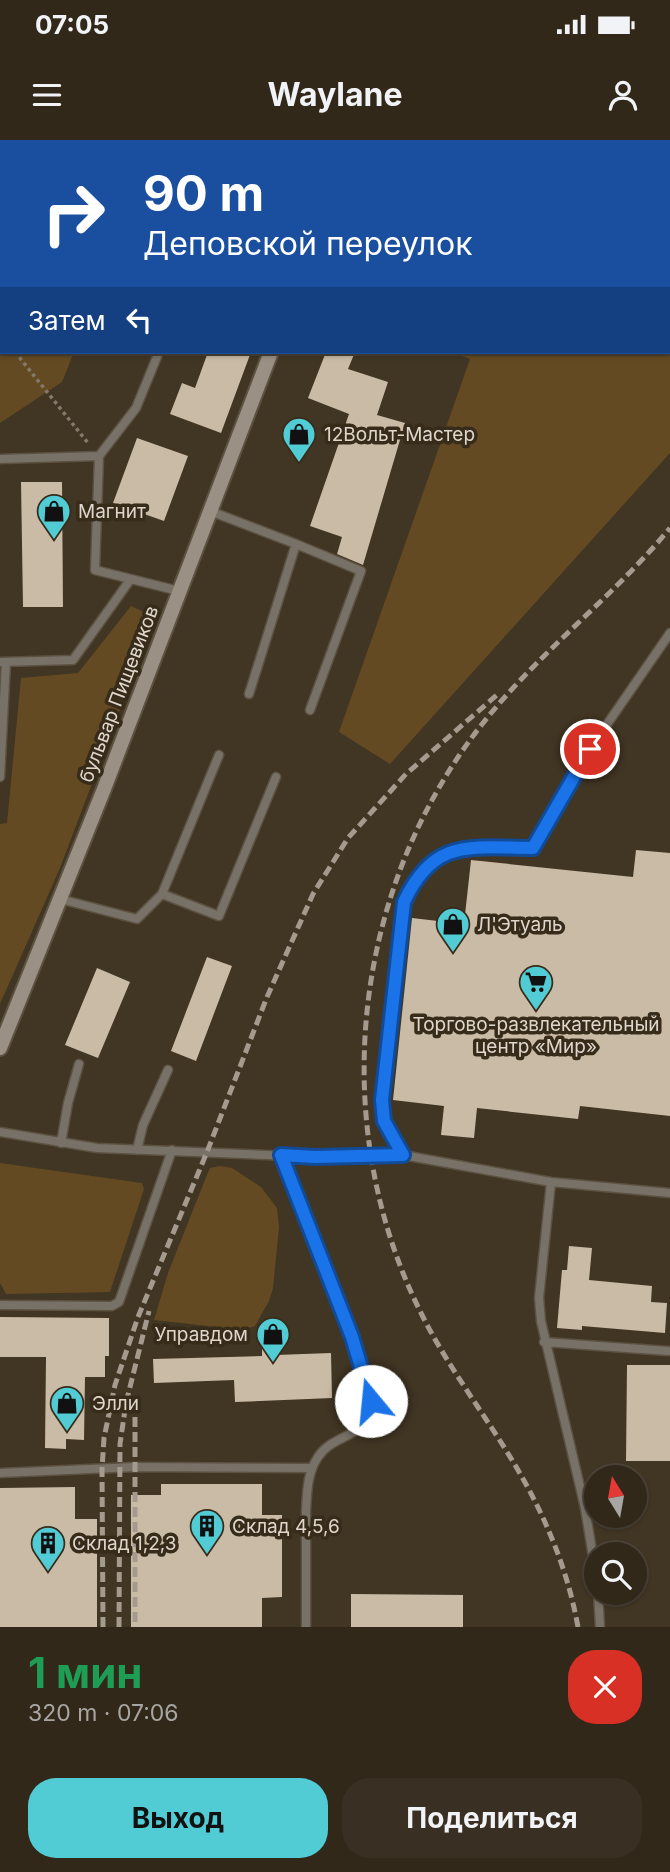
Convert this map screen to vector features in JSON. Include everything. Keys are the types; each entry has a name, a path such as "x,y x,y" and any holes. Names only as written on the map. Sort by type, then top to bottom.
{"main road":[{"name":"бульвар Пищевиков","path":"0,1048 61,900 270,354"}],"lane":[{"path":"158,354 136,408 99,456 95,570 179,591"},
{"path":"0,459 99,456"},
{"path":"210,511 361,570 310,710"},
{"path":"249,694 296,544"},
{"path":"0,777 3,662 73,660 130,580"},
{"path":"403,1155 384,1121 382,1100 404,902 410,889 426,865 453,850 533,848 590,749 670,633"},
{"path":"61,900 137,919 162,894 219,755"},
{"path":"162,894 219,916 276,778"},
{"path":"61,1143 79,1064"},
{"path":"137,1150 143,1125 168,1070"},
{"path":"0,1132 97,1148 328,1157 403,1155 551,1182 670,1193"},
{"path":"0,1305 112,1306 119,1302 172,1150"},
{"path":"281,1155 352,1337 372,1411 361,1429 329,1446 319,1455 312,1468 306,1511 306,1627"},
{"path":"551,1182 539,1298 544,1342 585,1508 591,1542"},
{"path":"544,1342 668,1351"},
{"path":"0,1473 135,1467 312,1468"},
{"path":"599,1605 600,1627"}],"path":[{"path":"17,354 99,456"}],"shaded area":[{"path":"0,354 73,354 62,382 0,423"},
{"path":"456,354 670,354 670,453 390,764 339,732 470,359"},
{"path":"131,606 155,617 60,868 0,1004 0,824 7,823 21,678 78,673"},
{"path":"0,1163 142,1183 144,1189 110,1292 6,1294 0,1283"},
{"path":"210,1168 232,1168 261,1187 277,1208 279,1227 273,1288 269,1301 255,1326 243,1330 154,1320 168,1273"}],"building":[{"path":"207,354 250,354 221,433 170,414 182,383 195,388"},
{"path":"325,354 354,354 348,369 388,382 377,415 405,423 363,565 337,554 342,537 310,526 349,414 308,398"},
{"path":"137,438 188,456 164,521 113,503"},
{"path":"21,482 62,482 63,607 23,607"},
{"name":"Торгово-развлекательный центр «Мир»","path":"636,850 670,853 670,1116 580,1106 578,1119 477,1108 474,1138 441,1135 444,1106 393,1100 412,918 464,924 471,860 633,877"},
{"path":"207,957 232,966 196,1061 171,1051"},
{"path":"97,968 130,982 98,1058 65,1045"},
{"path":"569,1246 592,1248 589,1280 652,1286 651,1302 667,1303 665,1333 582,1326 582,1330 557,1328 562,1270 567,1270"},
{"path":"0,1317 109,1318 109,1356 105,1356 105,1377 85,1377 84,1440 66,1439 66,1449 45,1448 46,1357 0,1357"},
{"path":"276,1343 276,1355 331,1353 332,1398 235,1402 234,1380 154,1383 153,1359 262,1356 262,1344"},
{"path":"627,1365 670,1365 670,1461 626,1461"},
{"name":"Склад 4,5,6","path":"161,1484 262,1484 262,1515 282,1515 282,1597 262,1598 262,1627 131,1627 131,1495 161,1495"},
{"name":"Склад 1,2,3","path":"75,1487 75,1519 97,1519 97,1627 0,1627 0,1488"},
{"path":"351,1594 463,1595 463,1627 351,1627"}],"railway":[{"path":"578,1627 562,1565 538,1507 506,1450 433,1335 391,1241 372,1164 364,1085 368,1007 382,929 406,854 441,783 487,718 509,693 626,577 670,528"},
{"path":"103,1627 102,1469 104,1438 115,1385 138,1317 207,1152 267,997 313,894 348,838 406,774 498,694"},
{"path":"119,1627 120,1444 126,1403 149,1311"},
{"path":"135,1402 135,1627"}],"place":[{"name":"12Вольт-Мастер","path":"299,464"},
{"name":"Магнит","path":"54,541"},
{"name":"Л'Этуаль","path":"453,954"},
{"name":"Торгово-развлекательный центр «Мир»","path":"536,1012"},
{"name":"Управдом","path":"273,1364"},
{"name":"Элли","path":"67,1433"},
{"name":"Склад 4,5,6","path":"207,1556"},
{"name":"Склад 1,2,3","path":"48,1573"}],"route":[{"path":"371,1401 352,1337 281,1155 403,1155 384,1121 382,1100 404,902 416,877 438,856 453,850 473,848 533,848 590,749"}]}
